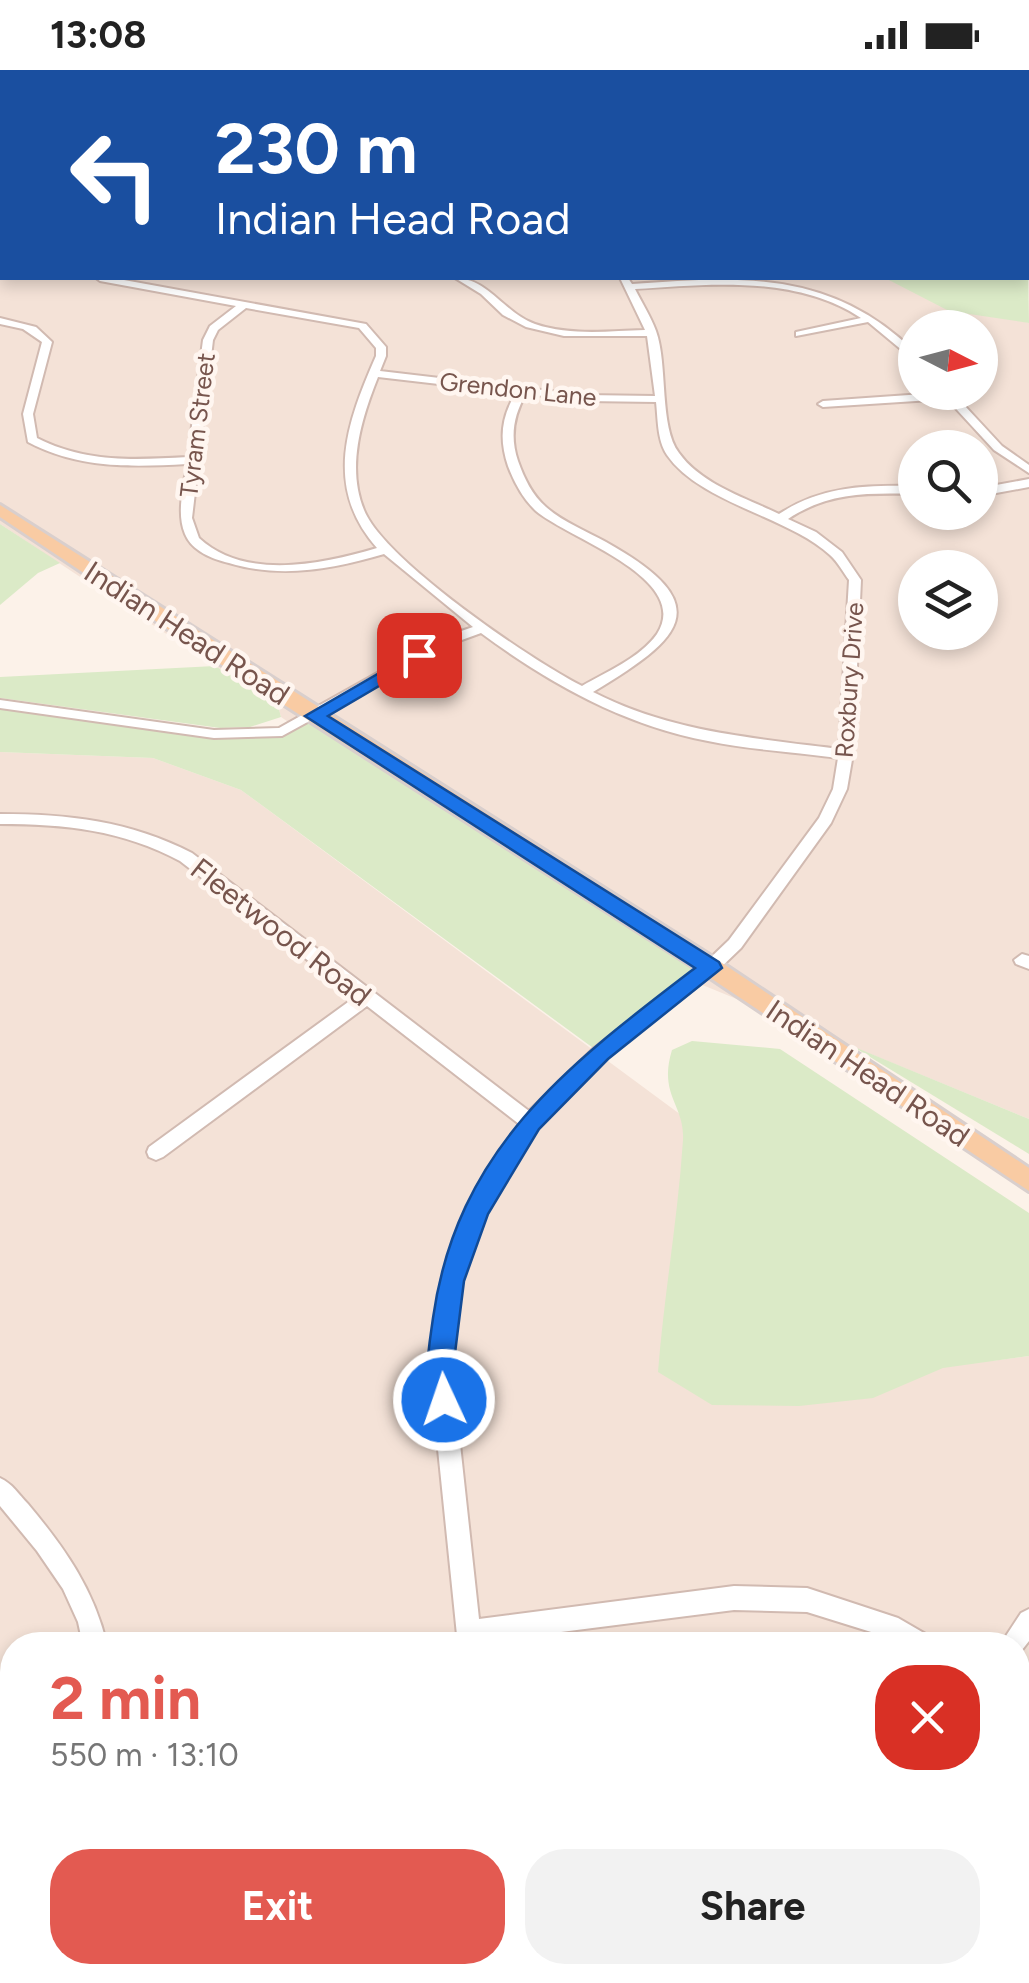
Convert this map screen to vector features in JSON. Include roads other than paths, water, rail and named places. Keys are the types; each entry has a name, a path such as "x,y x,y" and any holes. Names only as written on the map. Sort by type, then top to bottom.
{"main road":[{"name":"Indian Head Road","path":"0,510 314,716 711,968 1029,1181"}],"street":[{"path":"112,280 362,326 381,347 350,433 353,498 368,530 386,549 481,629 530,663 584,691 668,727 846,754"},
{"path":"465,280 482,286 511,317 531,326 581,334 652,333"},
{"path":"626,282 684,280"},
{"path":"751,280 816,294 870,319 898,339"},
{"name":"Roxbury Drive","path":"468,1632 440,1361 451,1281 476,1210 530,1122 600,1053 711,968 734,944 826,820 840,789 846,754 855,580 838,555 812,535 688,470 671,452 652,333 626,282"},
{"name":"Tyram Street","path":"246,303 214,328 208,340 186,518 193,540 214,555 286,576 386,549"},
{"path":"800,334 870,319"},
{"path":"0,322 40,332 47,342 28,414 32,440 68,458 94,463 194,460"},
{"name":"Grendon Lane","path":"374,373 522,392 662,399"},
{"path":"522,392 510,410 506,428 510,455 523,488 541,510 657,580 672,598 672,618 664,634 584,691"},
{"path":"822,404 898,398"},
{"path":"962,410 998,448 1029,470"},
{"path":"998,489 1029,483"},
{"path":"778,520 802,502 838,490 898,490"},
{"path":"0,704 214,734 282,732 443,642 481,629"},
{"name":"Fleetwood Road","path":"0,819 74,820 115,826 155,838 530,1122"},
{"path":"156,1152 366,998"},
{"path":"0,1489 59,1561 91,1616 93,1632"},
{"path":"509,1632 734,1598 807,1600 899,1632"}]}
